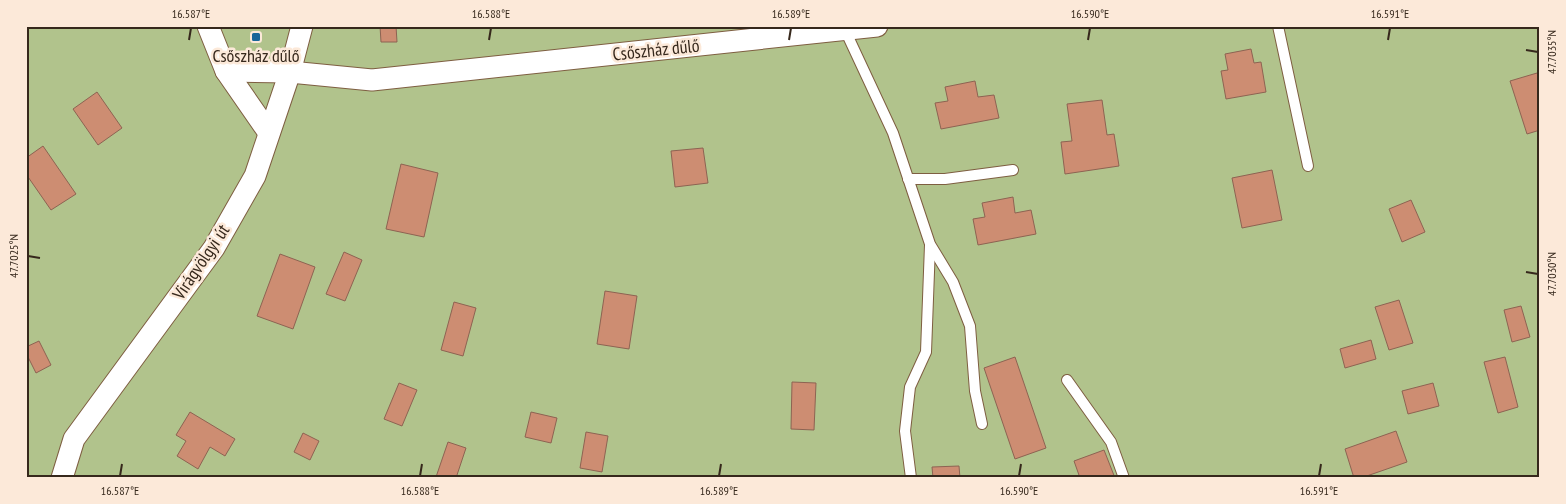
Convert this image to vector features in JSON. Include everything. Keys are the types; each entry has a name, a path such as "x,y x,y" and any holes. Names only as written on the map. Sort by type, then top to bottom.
{"street":[{"path":"208,26 226,71 269,133"},
{"name":"Virágvölgyi út","path":"62,478 74,439 214,248 255,176 290,72 302,26"},
{"name":"Csőszház dűlő","path":"226,71 290,72 372,80 876,26"}],"lane":[{"path":"1278,26 1308,166"},
{"path":"844,30 893,133 930,244 953,282 970,326 975,391 982,424"},
{"path":"908,179 945,179 1013,170"},
{"path":"911,478 905,431 910,387 926,352 930,244"},
{"path":"1067,380 1111,442 1124,478"}],"green space":[{"path":"26,26 1540,26 1540,478 26,478"}],"building":[{"path":"380,26 396,26 397,42 381,42"},
{"path":"1251,49 1254,63 1261,62 1266,92 1226,99 1221,71 1228,70 1225,54"},
{"path":"1537,73 1540,80 1540,130 1527,134 1510,81"},
{"path":"975,81 978,97 994,95 999,118 941,129 935,103 948,101 945,87"},
{"path":"97,92 122,128 98,145 73,109"},
{"path":"1102,100 1107,135 1114,134 1119,166 1065,174 1061,142 1072,141 1067,104"},
{"path":"43,146 76,194 51,210 26,174 26,158"},
{"path":"703,148 708,183 675,187 671,151"},
{"path":"401,164 438,173 424,237 386,229"},
{"path":"1272,170 1282,220 1242,228 1232,178"},
{"path":"1013,197 1015,213 1031,210 1036,234 978,245 973,219 985,217 982,203"},
{"path":"1411,200 1425,232 1402,242 1389,209"},
{"path":"344,252 362,260 345,301 326,294"},
{"path":"280,254 315,267 293,329 257,316"},
{"path":"605,291 637,296 629,349 597,344"},
{"path":"1399,300 1413,343 1389,350 1375,307"},
{"path":"454,302 476,308 463,356 441,350"},
{"path":"1521,306 1530,337 1512,342 1504,310"},
{"path":"1371,340 1376,359 1345,368 1340,349"},
{"path":"39,341 51,365 36,373 26,353 26,347"},
{"path":"1015,357 1046,448 1015,459 984,368"},
{"path":"1505,357 1518,407 1498,413 1484,362"},
{"path":"792,382 816,383 814,430 791,429"},
{"path":"399,383 417,390 402,426 384,419"},
{"path":"1433,383 1439,406 1408,414 1402,391"},
{"path":"190,412 235,439 225,456 210,447 198,469 177,456 186,441 176,435"},
{"path":"531,412 557,418 551,443 525,437"},
{"path":"1396,431 1407,462 1361,478 1354,478 1345,449"},
{"path":"586,432 608,436 602,472 580,468"},
{"path":"303,433 319,441 310,460 294,452"},
{"path":"448,442 466,448 456,478 436,477"},
{"path":"1104,450 1115,478 1080,478 1074,461"},
{"path":"959,466 960,478 933,478 932,467"}],"place":[{"name":"Csőszház dűlő","path":"256,37"}]}
